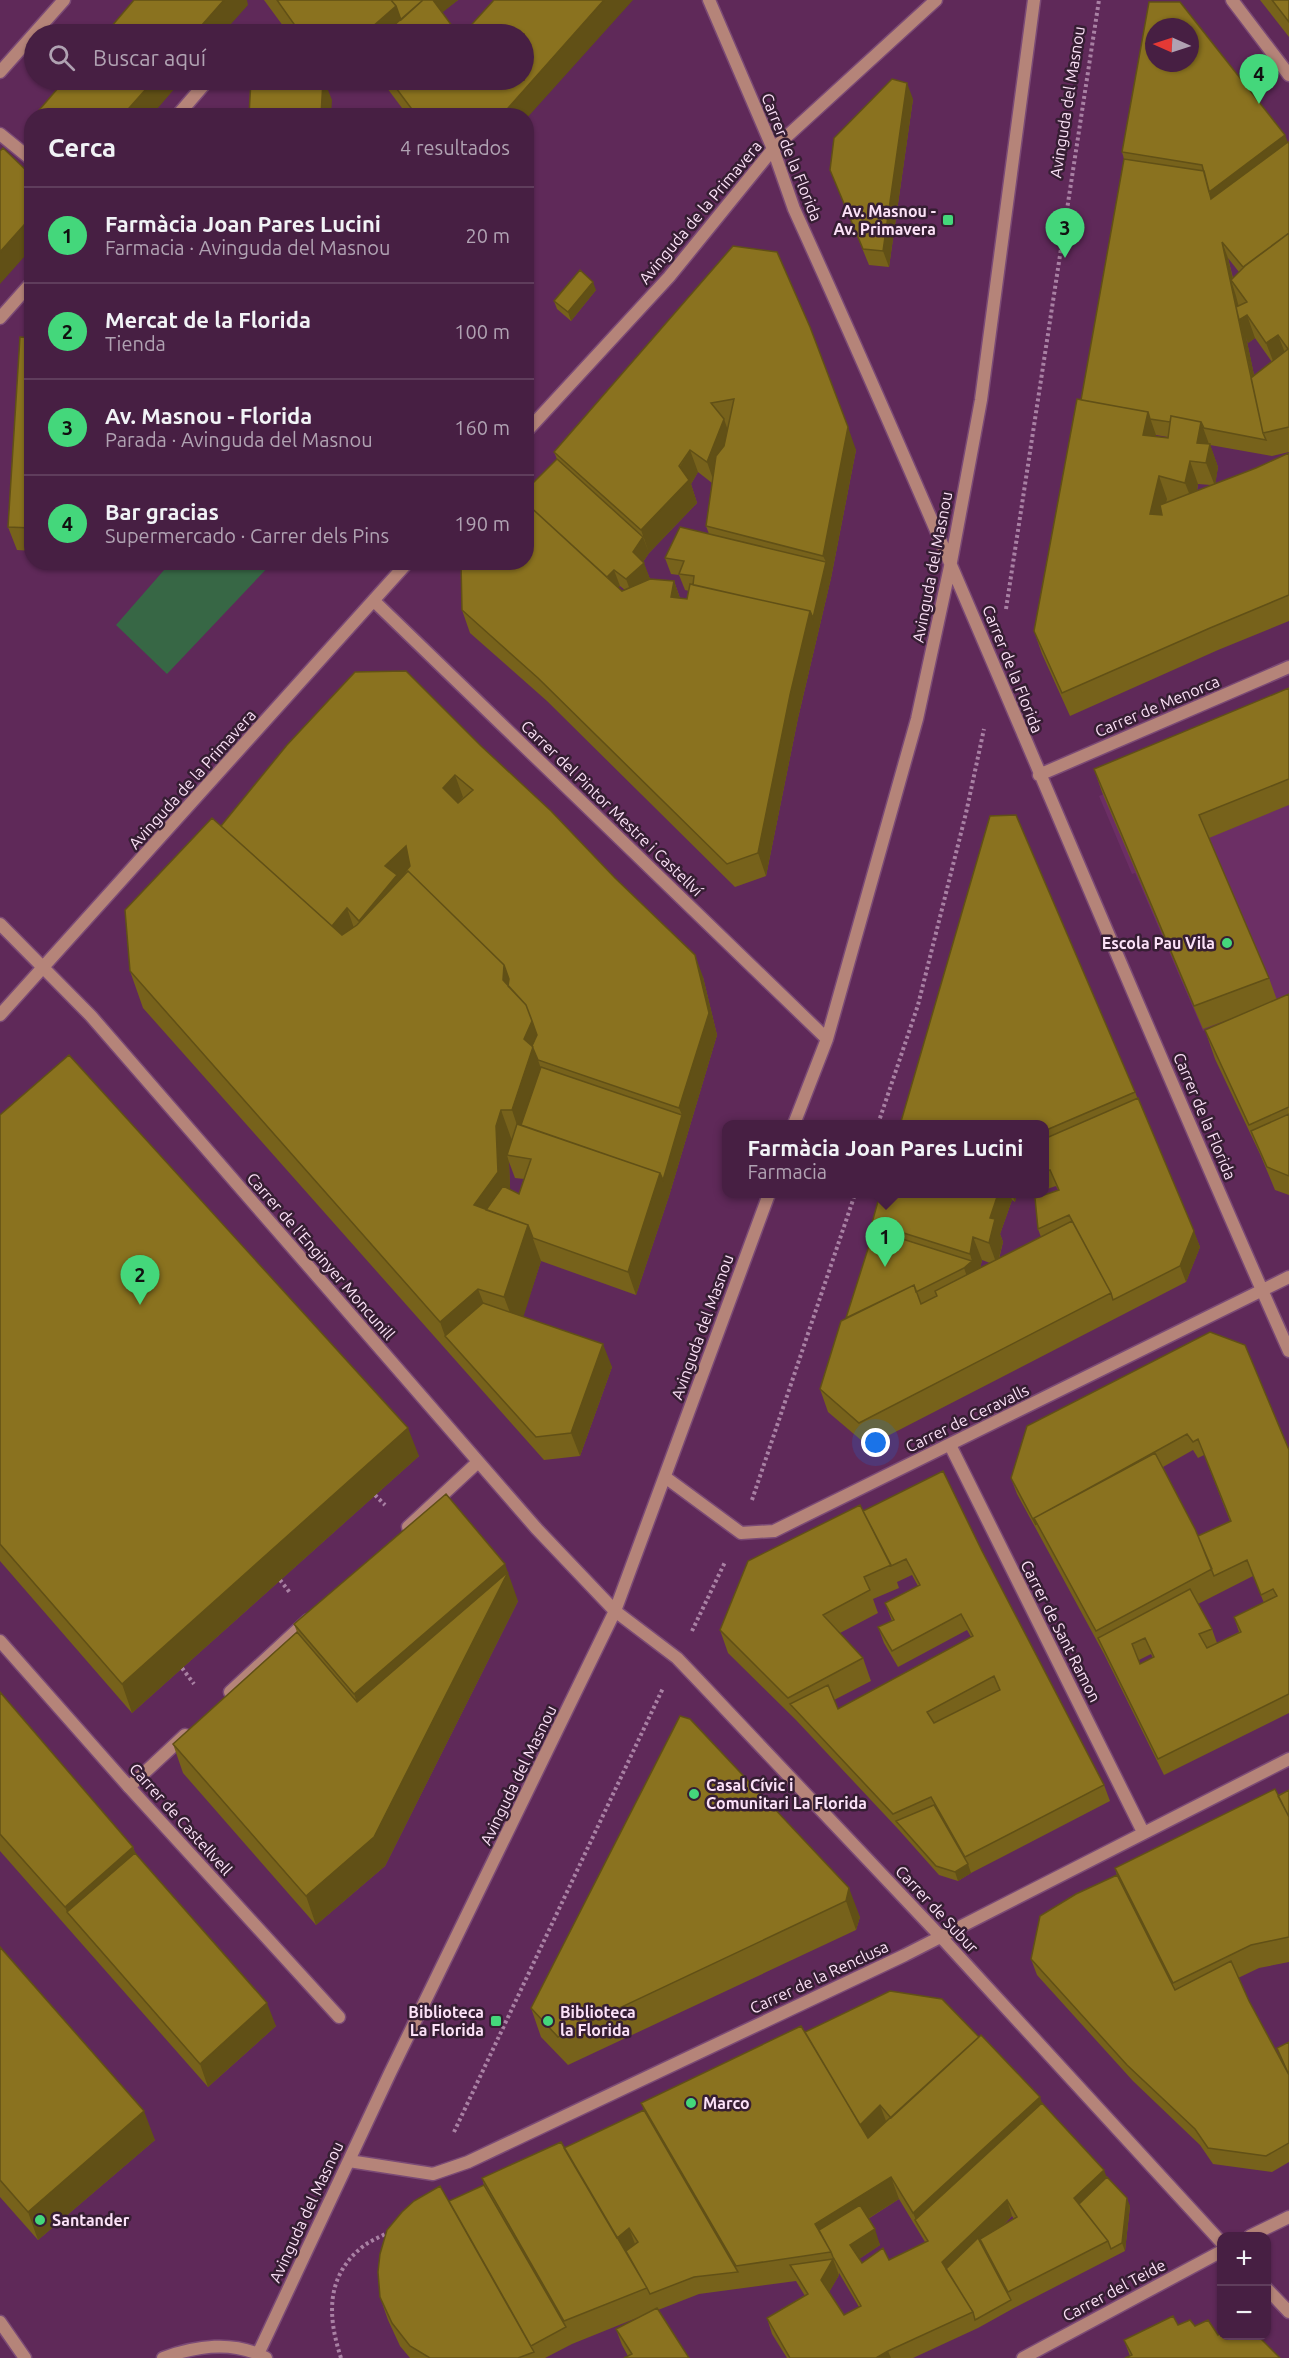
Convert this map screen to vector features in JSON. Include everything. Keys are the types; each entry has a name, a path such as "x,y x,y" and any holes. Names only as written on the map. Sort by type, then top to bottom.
{"street":[{"path":"43,24 64,0"},
{"name":"Carrer de la Florida","path":"709,0 773,149 794,209 951,562 1039,775 1289,1351"},
{"name":"Avinguda de la Primavera","path":"534,423 669,277 773,149 936,0"},
{"name":"Avinguda del Masnou","path":"796,1120 827,1039 917,719 951,562 981,400 1034,0"},
{"path":"1232,0 1289,75"},
{"path":"0,72 24,45"},
{"path":"184,108 199,90"},
{"path":"0,134 24,153"},
{"path":"0,318 24,291"},
{"name":"Avinguda de la Primavera","path":"0,1016 401,570"},
{"name":"Carrer del Pintor Mestre i Castellví","path":"374,600 827,1039"},
{"name":"Carrer de Menorca","path":"1039,775 1289,667"},
{"name":"Carrer de l'Enginyer Moncunill","path":"0,924 91,1016 536,1528 615,1611"},
{"name":"Avinguda del Masnou","path":"262,2356 349,2161 615,1611 768,1198"},
{"name":"Carrer de Ceravalls","path":"741,1533 774,1531 1289,1277"},
{"name":"Carrer de Sant Ramon","path":"950,1445 1143,1832"},
{"path":"399,1535 478,1462"},
{"path":"665,1477 741,1533"},
{"path":"222,1701 318,1610"},
{"name":"Carrer de Subur","path":"615,1611 676,1658 941,1937 1217,2238"},
{"name":"Carrer de Castellvell","path":"0,1641 129,1787 339,2017"},
{"path":"129,1787 197,1724"},
{"name":"Carrer de la Renclusa","path":"349,2161 433,2174 468,2162 941,1937 1289,1759"},
{"path":"1258,2232 1289,2217"},
{"name":"Carrer del Teide","path":"1023,2358 1217,2253"},
{"path":"1271,2293 1289,2312"},
{"path":"0,2322 25,2358"},
{"path":"163,2358 188,2349 220,2346 262,2356"}],"path":[{"name":"Avinguda del Masnou","path":"1005,617 1099,3"},
{"path":"880,1120 918,1005 966,813 997,674"},
{"path":"692,1630 717,1576 741,1533 854,1198"},
{"path":"280,1580 295,1600"},
{"path":"182,1668 194,1684"},
{"path":"453,2135 659,1696"},
{"path":"341,2358 332,2331 331,2306 336,2280 351,2257 362,2246 391,2231"}],"shaded area":[{"name":"Escola Pau Vila","path":"1289,718 1289,1012 1218,1044 1210,1028 1203,1031 1099,796"}],"green space":[{"path":"164,570 265,570 167,674 116,625"}],"building":[{"path":"134,0 224,0 203,24 114,24"},
{"path":"277,0 391,0 396,6 375,24 294,24"},
{"path":"391,0 423,0 401,20"},
{"path":"423,0 433,0 451,24 395,24"},
{"path":"494,0 604,0 534,79 534,24 472,24"},
{"path":"1272,0 1289,0 1289,22"},
{"path":"1149,2 1180,2 1193,18 1146,18"},
{"path":"1145,24 1145,72 1199,72 1199,26 1285,135 1209,192 1202,165 1122,152"},
{"path":"892,79 907,83 883,251 863,249 830,170 834,138"},
{"path":"56,90 145,90 129,108 41,108"},
{"path":"250,90 322,90 321,108 249,108"},
{"path":"398,90 524,90 508,108 411,108"},
{"path":"1288,142 1289,233 1243,267 1222,242 1266,440 1204,428 1201,422 1171,416 1170,422 1150,419 1148,412 1081,400 1124,159 1204,171 1211,199"},
{"path":"3,148 24,168 24,225 0,252 0,151"},
{"path":"1289,233 1289,427 1263,433 1251,378 1288,349 1278,335 1266,343 1247,315 1239,320 1236,307 1247,302 1231,280 1245,266"},
{"path":"733,246 777,252 810,327 848,427 823,556 706,526 716,456 724,446 734,399 711,403 724,419 707,462 690,450 679,466 689,480 641,530 554,452"},
{"path":"580,270 593,282 568,312 554,301"},
{"path":"20,337 24,337 24,528 8,527"},
{"path":"1077,399 1148,412 1143,435 1168,438 1171,416 1201,422 1197,443 1210,444 1206,463 1190,461 1185,483 1159,476 1150,514 1162,515 1160,505 1289,453 1289,595 1062,693 1034,631"},
{"path":"557,459 643,537 633,552 644,563 626,579 614,570 607,577 534,510 534,482"},
{"path":"534,510 622,591 650,579 674,581 671,597 687,599 690,584 810,611 790,695 758,853 727,864 538,678 462,610 461,570 534,570"},
{"path":"680,527 826,562 813,618 810,611 693,585 694,576 679,574 684,561 665,558"},
{"path":"406,671 695,955 709,1013 679,1108 538,1060 532,1046 537,1035 531,1018 526,1005 508,986 509,979 504,965 408,871 404,873 410,866 406,846 385,866 397,875 359,921 347,908 332,926 221,826 287,745 355,672","holes":["455,775 473,790 458,803 443,788"]},
{"name":"Escola Pau Vila","path":"1289,688 1289,779 1199,815 1269,978 1194,1006 1094,769"},
{"path":"1016,815 1135,1092 1049,1129 1049,1120 901,1120 990,816"},
{"path":"212,818 342,935 357,925 408,871 504,965 503,980 526,1005 532,1021 524,1039 533,1047 512,1110 501,1110 496,1126 498,1172 474,1205 528,1225 504,1297 478,1289 440,1322 130,971 125,910"},
{"path":"1289,994 1289,1107 1249,1125 1205,1030"},
{"path":"69,1055 408,1428 122,1684 0,1544 0,1115"},
{"path":"541,1067 682,1115 663,1180 660,1173 521,1125"},
{"path":"1138,1098 1194,1231 1180,1266 1113,1300 1069,1215 1038,1229 1035,1198 1049,1198 1049,1193 1059,1190 1049,1170 1049,1137"},
{"path":"1289,1114 1289,1176 1267,1167 1251,1131"},
{"path":"517,1124 660,1173 628,1272 533,1238 528,1225 486,1210 503,1186 519,1194 531,1159 507,1155"},
{"path":"879,1198 997,1198 990,1218 995,1219 989,1243 973,1237 970,1254 872,1223"},
{"path":"1072,1221 1111,1293 859,1423 820,1389 841,1321 914,1285 921,1304 937,1296 935,1291"},
{"path":"874,1230 972,1261 964,1268 916,1292 914,1285 846,1318"},
{"path":"483,1303 603,1344 571,1433 536,1437 445,1336"},
{"path":"1210,1332 1245,1345 1289,1450 1289,1694 1158,1759 1098,1638 1190,1589 1212,1629 1199,1634 1207,1648 1241,1632 1234,1617 1277,1596 1273,1589 1261,1595 1247,1560 1214,1576 1198,1536 1231,1521 1198,1439 1193,1442 1187,1434 1034,1518 1036,1525 1011,1478 1027,1426","holes":["1145,1638 1154,1657 1140,1664 1132,1644"]},
{"path":"1155,1453 1195,1529 1212,1569 1096,1631 1034,1518"},
{"path":"943,1471 1104,1785 965,1857 931,1797 893,1814 790,1704 828,1685 838,1709 973,1636 961,1614 892,1651 878,1627 894,1620 885,1603 920,1585 906,1559 891,1566 863,1511","holes":["994,1676 1000,1690 934,1723 927,1712"]},
{"path":"446,1494 505,1564 354,1694 294,1624"},
{"path":"860,1505 891,1565 864,1577 870,1590 823,1615 863,1658 788,1698 720,1630 748,1561"},
{"path":"508,1572 374,1837 306,1896 173,1744 297,1632 357,1702"},
{"path":"0,1692 133,1847 65,1907 0,1834"},
{"path":"680,1716 690,1719 849,1888 846,1901 558,2037 531,2008"},
{"path":"1275,1789 1289,1817 1289,1937 1251,1945 1173,1983 1115,1868"},
{"path":"1289,1790 1289,1817 1278,1796"},
{"path":"934,1805 968,1864 955,1872 936,1866 896,1821"},
{"path":"135,1853 267,2003 200,2064 67,1912"},
{"path":"1117,1875 1175,1990 1231,1961 1249,2001 1289,2075 1289,2143 1266,2156 1208,2148 1195,2129 1127,2065 1031,1959 1040,1916 1076,1894"},
{"path":"0,1947 144,2111 28,2212 0,2180"},
{"path":"890,1991 942,1999 979,2037 891,2118 880,2105 860,2125 805,2032"},
{"path":"801,2026 868,2138 981,2035 1040,2097 913,2213 891,2177 815,2224 831,2252 736,2266 641,2103"},
{"path":"1289,2042 1289,2075 1277,2048"},
{"path":"1042,2103 1104,2170 1074,2198 1108,2241 1008,2292 980,2239 1017,2217 1007,2200 942,2262 973,2312 876,2358 790,2358 767,2318 808,2294 790,2265 833,2259 821,2280 844,2315 861,2306 819,2230 860,2205 875,2229 850,2245 862,2263 883,2248 889,2260 928,2241 915,2220"},
{"path":"644,2110 738,2272 694,2277 650,2294 626,2251 638,2242 629,2228 617,2238 564,2148"},
{"path":"561,2142 647,2288 564,2321 482,2178"},
{"path":"1107,2177 1127,2198 1122,2243 1111,2249 1108,2241 1079,2204"},
{"path":"484,2185 566,2327 531,2346 449,2201"},
{"path":"440,2186 534,2352 518,2358 430,2358 410,2346 392,2323 380,2297 378,2272 380,2254 387,2230 414,2201"},
{"path":"978,2238 1011,2300 975,2320 973,2312 946,2269"},
{"path":"657,2308 689,2358 624,2358 632,2354 616,2329"},
{"path":"1173,2316 1178,2325 1190,2320 1195,2326 1208,2320 1217,2334 1217,2340 1262,2340 1280,2358 1125,2358 1132,2355 1124,2340"}],"place":[{"name":"Bar gracias","path":"1259,104"},
{"name":"Av. Masnou - Av. Primavera","path":"948,220"},
{"name":"Av. Masnou - Florida","path":"1065,258"},
{"name":"Escola Pau Vila","path":"1227,943"},
{"name":"Farmàcia Joan Pares Lucini","path":"885,1267"},
{"name":"Mercat de la Florida","path":"140,1305"},
{"name":"Casal Cívic i Comunitari La Florida","path":"694,1794"},
{"name":"Biblioteca La Florida","path":"496,2021"},
{"name":"Biblioteca la Florida","path":"548,2021"},
{"name":"Marco","path":"691,2103"},
{"name":"Santander","path":"40,2220"}]}
